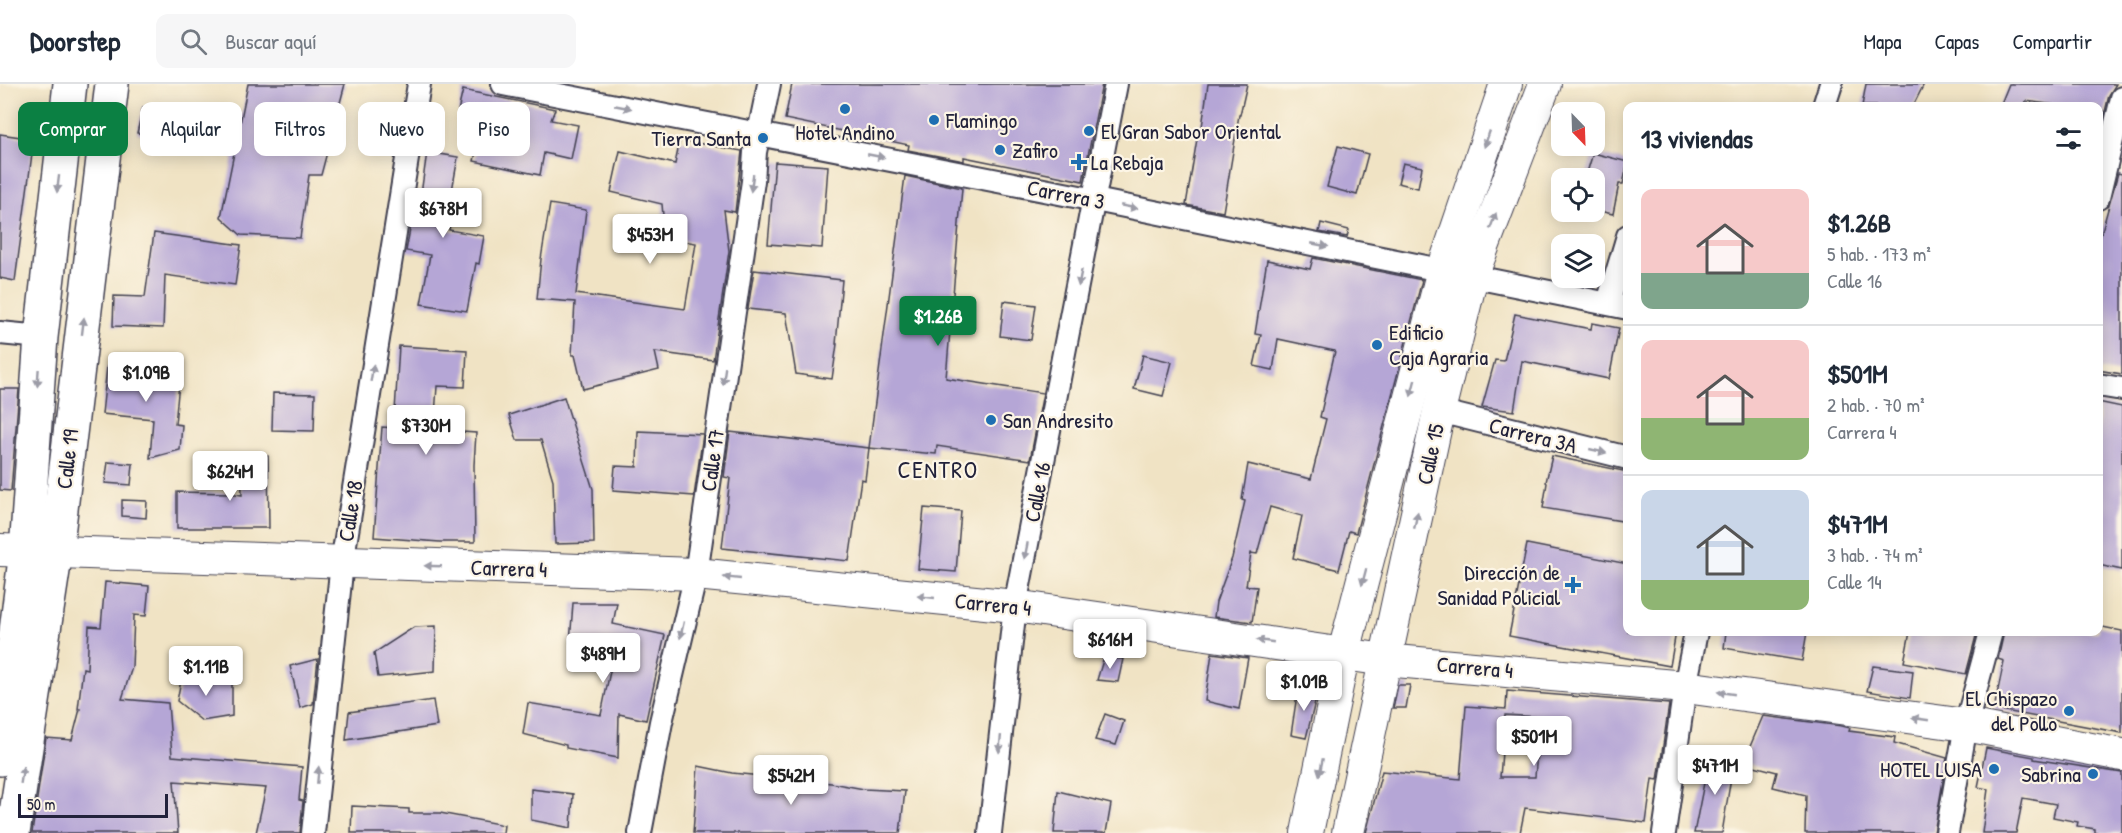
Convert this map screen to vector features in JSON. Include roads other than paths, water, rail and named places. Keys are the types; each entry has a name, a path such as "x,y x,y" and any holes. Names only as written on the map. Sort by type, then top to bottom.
{"main road":[{"name":"Calle 19","path":"13,833 26,556 41,337 70,84"},
{"name":"Calle 19","path":"0,759 26,556 112,84"},
{"path":"0,688 8,621 26,556"}],"street":[{"name":"Calle 18","path":"313,833 342,563 419,84"},
{"name":"Carrera 3","path":"503,84 1618,305"},
{"name":"Calle 17","path":"640,833 661,722 696,574 756,152 769,84"},
{"name":"Calle 16","path":"990,833 1015,606 1116,84"},
{"name":"Calle 15","path":"1307,833 1344,652 1458,273 1506,84"},
{"name":"Calle 15","path":"1348,833 1439,411 1458,273 1545,84"},
{"path":"1825,102 1831,84"},
{"path":"2103,177 2122,98"},
{"path":"1618,305 1623,270"},
{"path":"0,333 41,337"},
{"path":"2103,386 2122,389"},
{"name":"Carrera 3A","path":"1439,411 1623,457"},
{"name":"Carrera 4","path":"26,556 696,574 1015,606 1344,652 1385,660 1684,687 1966,725 2122,755"},
{"path":"1664,833 1684,687 1695,636"},
{"path":"1947,833 1966,725 1990,636"}],"place":[{"name":"Hotel Andino","path":"845,109"},
{"name":"Flamingo","path":"934,120"},
{"name":"El Gran Sabor Oriental","path":"1089,131"},
{"name":"Tierra Santa","path":"763,138"},
{"name":"Zafiro","path":"1000,150"},
{"name":"La Rebaja","path":"1079,162"},
{"name":"Edificio Caja Agraria","path":"1377,345"},
{"name":"San Andresito","path":"991,420"},
{"name":"Dirección de Sanidad Policial","path":"1573,585"},
{"name":"El Chispazo del Pollo","path":"2069,711"},
{"name":"HOTEL LUISA","path":"1994,769"},
{"name":"Sabrina","path":"2093,774"}],"district":[{"name":"CENTRO","path":"938,469"}]}
